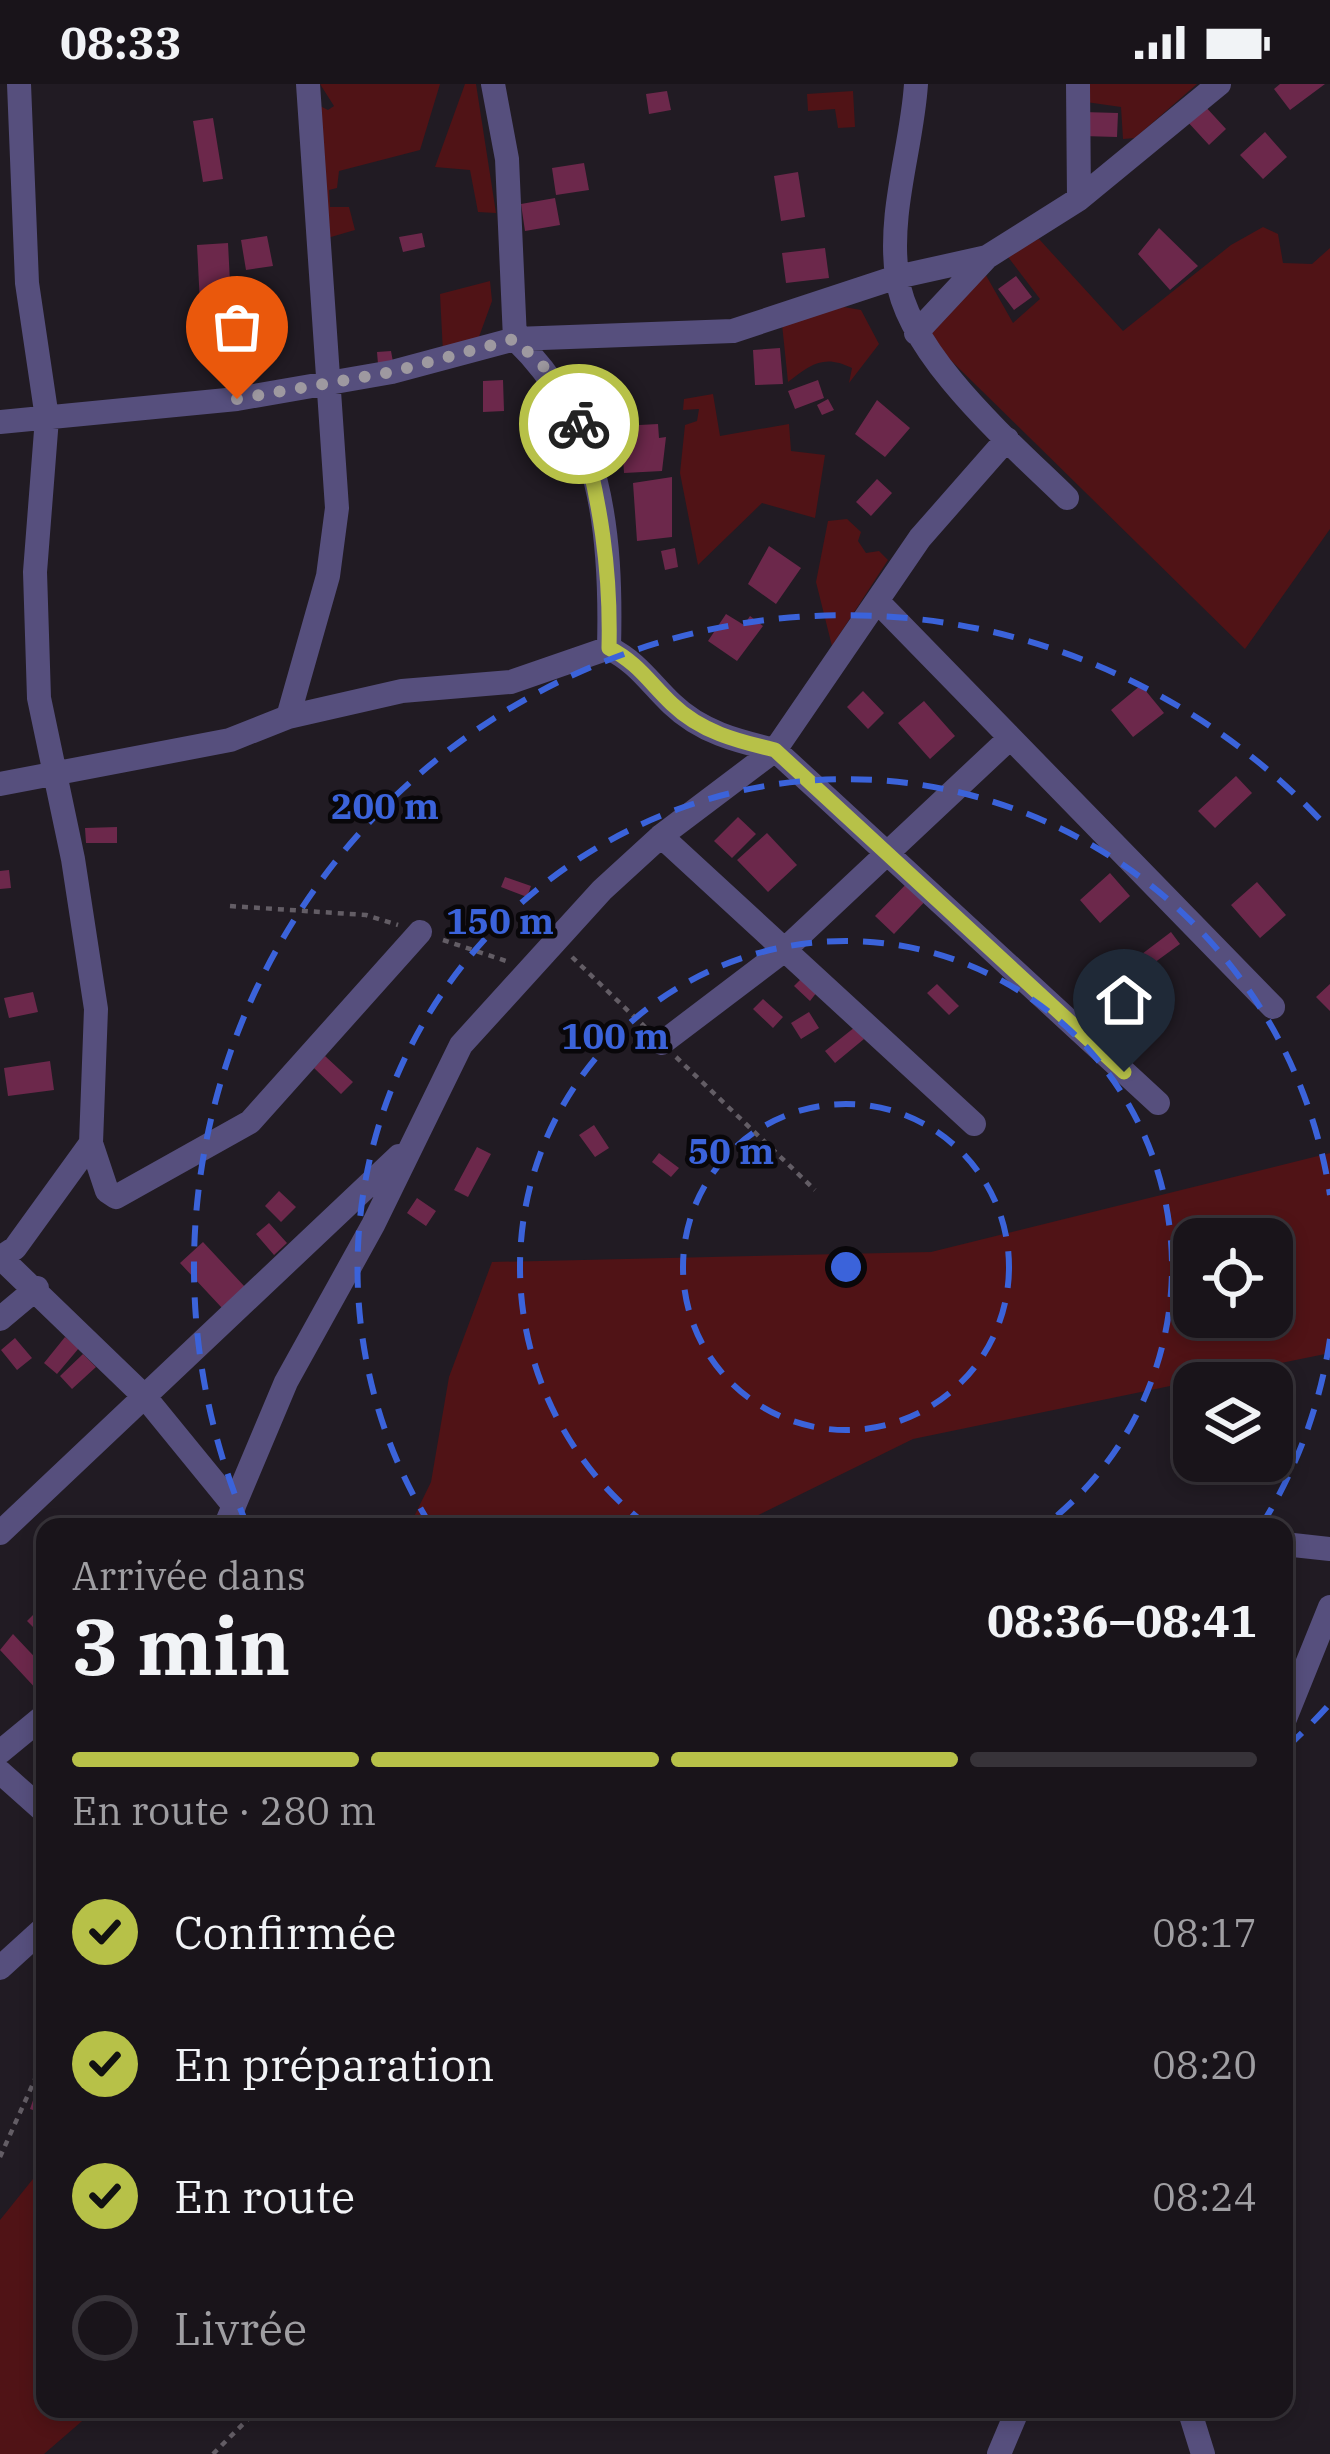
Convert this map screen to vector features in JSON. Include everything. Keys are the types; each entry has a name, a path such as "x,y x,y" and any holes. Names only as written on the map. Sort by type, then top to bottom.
{"street":[{"path":"20,84 29,305 47,418 35,572 35,649 39,698 96,1009 91,1143 107,1191 116,1197 224,1141 250,1122 420,932"},
{"path":"289,717 328,576 337,508 308,84"},
{"path":"493,84 506,159 514,339 544,367 577,417 598,496 611,575 609,648"},
{"path":"916,84 897,214 897,277 916,333 1007,440 1067,498"},
{"path":"1078,84 1079,199"},
{"path":"916,333 987,257 1079,199 1219,84"},
{"path":"0,422 237,399 392,372 514,339 734,331 897,277 987,257"},
{"path":"230,1516 286,1382 460,1045 529,968 661,836 775,750 880,604 920,538 1007,440"},
{"path":"880,604 1273,1006"},
{"path":"0,784 230,740 289,717 402,691 511,682 609,648 634,661 693,722 728,739 775,750 1158,1103"},
{"path":"662,1043 782,952 1010,737"},
{"path":"661,836 974,1124"},
{"path":"91,1143 15,1248 1,1258 145,1397 230,1516"},
{"path":"0,1533 410,1146"},
{"path":"0,1319 37,1288"},
{"path":"1293,1545 1330,1549"},
{"path":"1293,1699 1330,1607"},
{"path":"0,1752 36,1722"},
{"path":"0,1772 36,1804"},
{"path":"0,1969 36,1936"},
{"path":"999,2454 1014,2418"},
{"path":"1192,2418 1203,2454"}],"path":[{"path":"230,906 366,915 529,968"},
{"path":"556,942 815,1190"},
{"path":"0,2157 36,2077"},
{"path":"213,2454 249,2418"}],"shaded area":[{"path":"320,84 440,84 420,150 339,171 337,188 329,190 330,207 349,207 355,230 324,239 312,102 328,110 334,106"},
{"path":"465,84 476,84 496,213 478,212 470,170 435,167"},
{"path":"1081,84 1197,84 1135,138 1123,139 1121,107 1079,101"},
{"path":"853,91 855,127 838,128 835,109 808,111 807,94"},
{"path":"1263,227 1278,234 1283,263 1312,264 1330,248 1330,529 1245,649 924,334 983,270 1013,323 1040,299 1005,253 1039,239 1123,331 1231,245"},
{"path":"490,281 492,301 476,345 443,353 440,294"},
{"path":"832,305 861,310 879,344 849,383 852,368 826,362 788,382 782,324"},
{"path":"713,394 720,436 789,424 791,451 825,455 815,518 762,503 698,565 680,473 685,425 697,421 699,409 683,410 684,399"},
{"path":"847,519 861,532 858,541 866,553 879,551 888,560 832,646 816,582 828,521"},
{"path":"1330,1153 1330,1353 1286,1362 1173,1362 1173,1385 913,1439 752,1518 413,1518 431,1482 449,1377 492,1262 931,1252"},
{"path":"36,2175 36,2418 86,2418 44,2454 0,2454 0,2220"}],"building":[{"path":"1280,84 1325,84 1290,110 1274,89"},
{"path":"667,91 671,110 649,114 646,94"},
{"path":"1203,104 1226,129 1209,145 1186,120"},
{"path":"1083,112 1118,113 1117,137 1083,136"},
{"path":"213,118 223,179 203,182 193,121"},
{"path":"1265,132 1287,157 1263,179 1240,155"},
{"path":"584,163 589,190 556,195 552,168"},
{"path":"798,172 805,217 781,221 774,176"},
{"path":"555,198 560,225 525,231 521,204"},
{"path":"1159,228 1198,266 1170,290 1138,254"},
{"path":"422,233 425,247 403,252 399,237"},
{"path":"267,236 273,266 246,270 241,240"},
{"path":"228,243 231,302 200,304 197,245"},
{"path":"825,248 829,278 786,283 782,253"},
{"path":"1016,276 1032,297 1014,310 998,289"},
{"path":"780,348 783,384 755,385 753,350"},
{"path":"391,351 393,362 378,364 377,352"},
{"path":"503,380 504,411 483,412 483,381"},
{"path":"818,380 824,398 795,409 788,391"},
{"path":"828,399 834,410 822,415 817,405"},
{"path":"877,400 910,428 885,457 855,434"},
{"path":"658,424 659,438 666,437 662,471 624,473 621,426"},
{"path":"672,477 672,537 637,541 633,483"},
{"path":"877,479 892,493 871,516 856,502"},
{"path":"769,546 801,568 776,604 748,584"},
{"path":"675,548 678,567 665,570 661,551"},
{"path":"726,614 744,625 750,616 763,626 737,661 708,641"},
{"path":"1141,685 1164,713 1133,737 1111,710"},
{"path":"863,691 884,713 868,729 847,707"},
{"path":"924,701 955,736 930,759 898,723"},
{"path":"1236,776 1252,793 1215,828 1198,811"},
{"path":"738,817 756,834 732,858 714,841"},
{"path":"117,827 117,843 86,843 85,828"},
{"path":"767,833 797,865 768,892 737,860"},
{"path":"9,870 11,888 0,889 0,871"},
{"path":"1110,873 1130,896 1100,923 1080,900"},
{"path":"915,875 933,893 894,934 875,916"},
{"path":"505,877 531,886 527,897 501,887"},
{"path":"1257,882 1286,915 1260,938 1231,905"},
{"path":"1171,932 1180,944 1143,971 1134,960"},
{"path":"802,978 817,992 810,1001 794,986"},
{"path":"1142,980 1166,1006 1146,1024 1122,998"},
{"path":"937,984 959,1006 949,1015 927,993"},
{"path":"1330,984 1330,1011 1316,997"},
{"path":"33,992 38,1012 9,1018 4,998"},
{"path":"763,999 783,1017 773,1028 753,1009"},
{"path":"809,1012 819,1028 801,1039 791,1023"},
{"path":"855,1027 864,1039 835,1063 825,1051"},
{"path":"325,1056 353,1082 341,1094 314,1068"},
{"path":"50,1061 54,1090 8,1096 4,1068"},
{"path":"594,1125 609,1148 595,1157 579,1135"},
{"path":"477,1147 491,1154 468,1197 454,1190"},
{"path":"659,1153 679,1168 671,1177 652,1162"},
{"path":"279,1191 296,1207 281,1222 265,1206"},
{"path":"417,1198 436,1211 426,1226 407,1213"},
{"path":"269,1223 287,1243 274,1255 256,1234"},
{"path":"203,1242 245,1287 222,1308 180,1263"},
{"path":"65,1337 79,1348 57,1374 44,1363"},
{"path":"15,1338 32,1358 17,1370 1,1350"},
{"path":"83,1354 96,1367 72,1389 60,1376"},
{"path":"13,1634 36,1658 36,1689 0,1650"}],"way so far":[{"path":"237,399 392,372 514,339 544,367 579,424"}],"route":[{"path":"579,424 598,496 611,575 609,648 649,674 668,701 693,722 728,739 775,750 1124,1072"}]}
